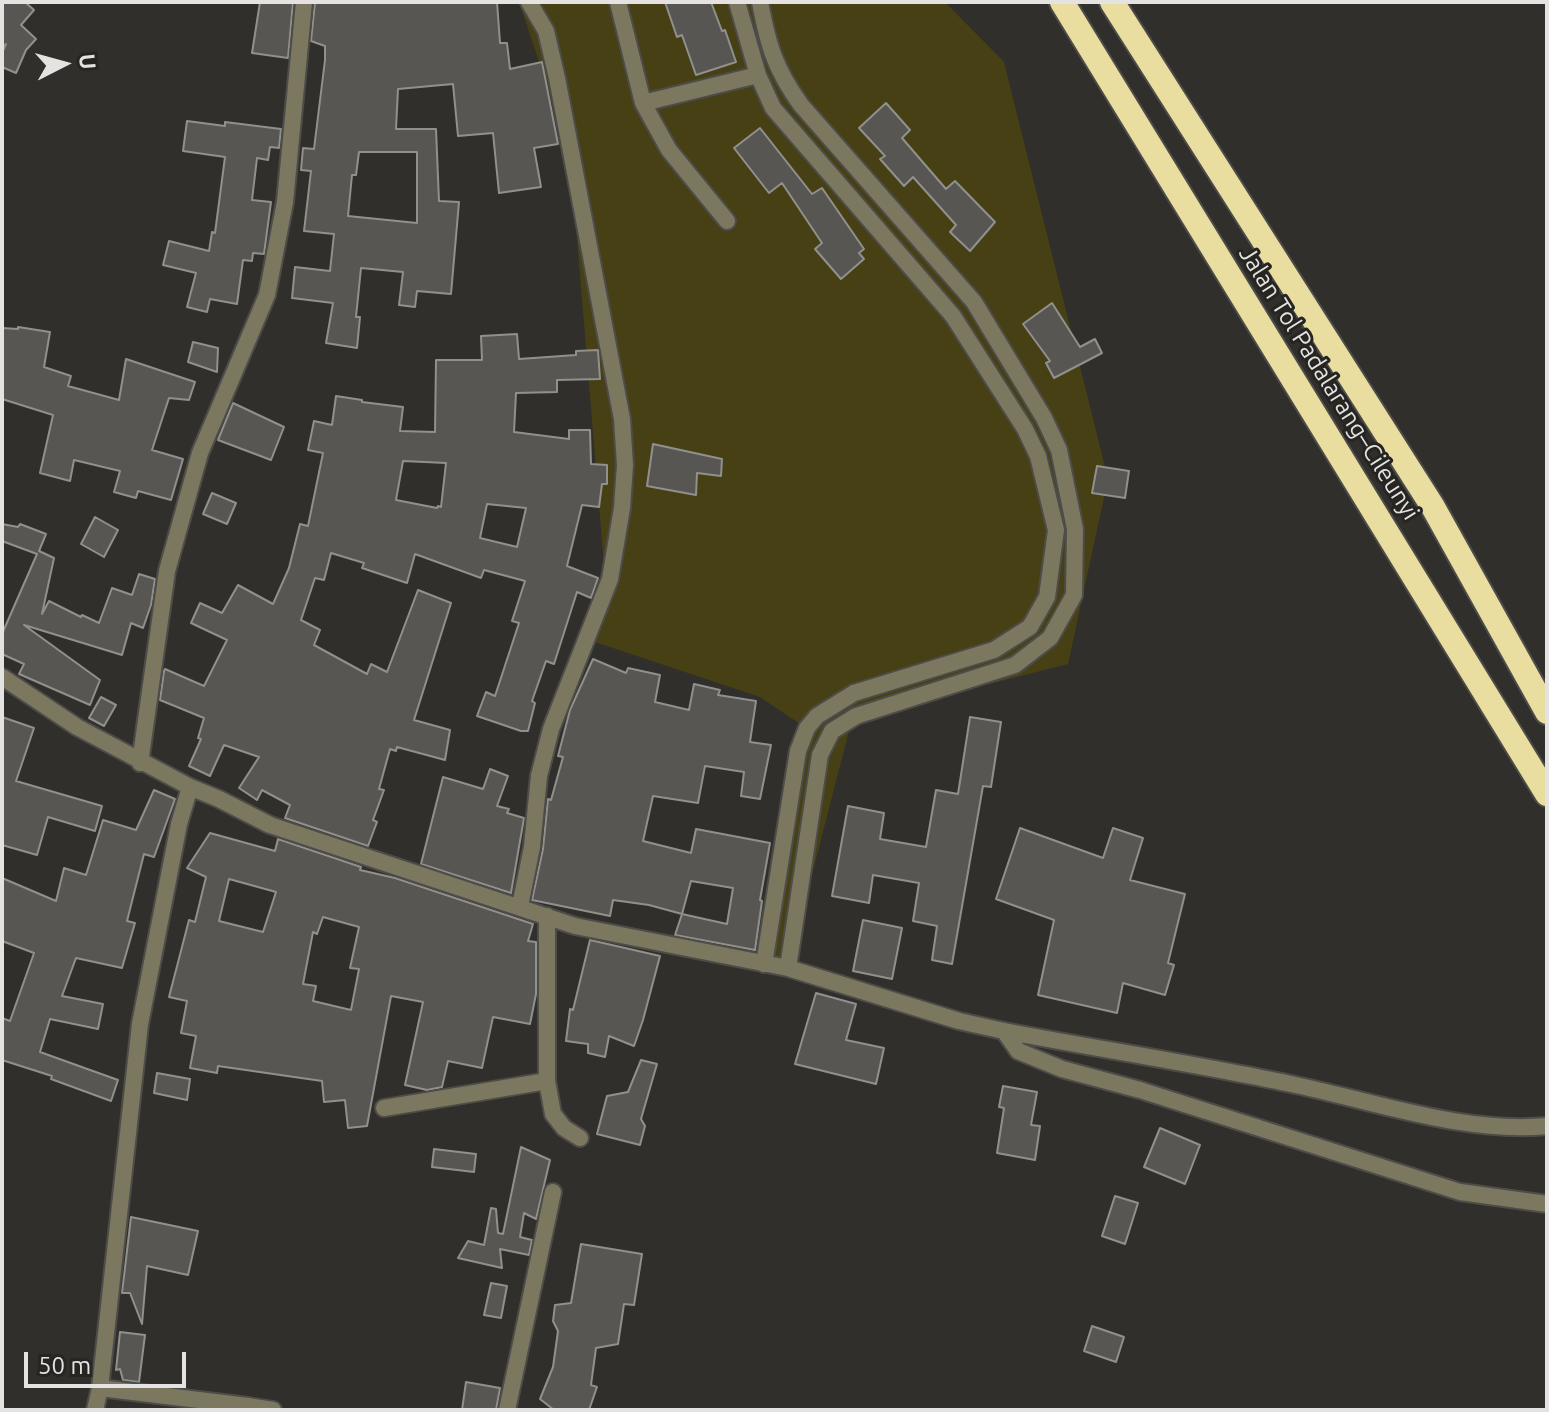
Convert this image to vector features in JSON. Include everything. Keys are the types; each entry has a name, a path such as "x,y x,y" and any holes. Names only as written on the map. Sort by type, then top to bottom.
{"highway":[{"name":"Jalan Tol Padalarang–Cileunyi","path":"1062,2 1547,794"},
{"name":"Jalan Tol Padalarang–Cileunyi","path":"1112,2 1433,507 1547,712"}],"street":[{"path":"140,763 167,571 200,453 267,295 285,202 304,2"},
{"path":"520,906 532,847 539,776 556,715 610,579 622,508 625,465 622,419 600,295 554,66 546,31 529,2"},
{"path":"618,2 643,103 669,150 727,221"},
{"path":"737,2 758,75 773,108 953,316 1025,429 1038,456 1056,530 1047,597 1030,627 994,650 854,693 817,716 807,728 798,751 764,964"},
{"path":"760,2 768,46 787,86 974,302 1044,418 1063,464 1075,529 1074,595 1050,638 1015,665 856,716 832,731 820,755 788,968"},
{"path":"643,103 758,75"},
{"path":"2,677 77,727 140,763 270,825 575,926 788,968 959,1021 1004,1031 1289,1084 1483,1127 1521,1129 1547,1126"},
{"path":"798,751 820,755"},
{"path":"95,1410 100,1388 140,1024 179,824 190,787"},
{"path":"547,916 547,1081 553,1114 564,1128 580,1138"},
{"path":"1004,1031 1018,1051 1062,1069 1140,1090 1460,1192 1547,1204"},
{"path":"384,1108 547,1081"},
{"path":"507,1410 553,1192"},
{"path":"100,1388 273,1410"}],"shaded area":[{"path":"519,2 945,2 1004,62 1108,479 1068,664 852,719 788,968 764,964 806,728 760,697 586,639 606,590 570,153"}],"building":[{"path":"2,2 25,2 34,10 21,25 36,39 26,50 16,73 2,67 6,44 2,47"},
{"path":"260,2 293,2 288,58 252,53"},
{"path":"315,2 497,2 500,43 507,43 510,69 542,62 558,144 534,148 541,187 499,193 493,133 458,136 453,84 398,89 396,129 436,129 439,201 459,202 451,294 417,291 415,307 399,305 403,272 361,268 356,317 360,317 357,348 326,343 333,303 292,298 295,267 330,271 334,234 304,231 311,171 301,170 303,148 314,149 325,60 325,46 311,41","holes":["359,152 417,152 417,223 348,216 352,175 356,175"]},
{"path":"665,2 711,2 736,62 696,75 682,35 677,37"},
{"path":"886,103 910,130 902,138 946,189 955,181 995,222 970,251 950,232 956,225 913,177 904,186 880,159 885,156 859,128"},
{"path":"187,121 281,129 279,148 270,147 268,160 257,158 252,200 271,202 264,254 253,253 252,261 243,260 237,304 210,299 207,312 187,307 196,273 163,265 169,241 209,251 212,232 215,233 225,157 183,151"},
{"path":"760,128 812,194 822,188 864,249 859,253 864,259 841,279 815,249 822,243 782,183 769,193 734,148"},
{"path":"1052,303 1080,347 1095,339 1102,353 1054,378 1046,363 1050,361 1023,324"},
{"path":"2,328 50,332 44,367 71,376 68,386 119,400 126,359 195,382 189,400 169,398 152,450 183,459 171,500 138,491 136,498 114,492 120,471 74,460 70,481 40,473 53,415 2,399"},
{"path":"517,334 519,359 576,355 576,351 598,350 600,379 557,380 557,392 516,393 514,432 569,439 569,430 590,430 591,464 607,465 607,484 602,484 599,507 582,505 567,566 598,578 591,598 577,592 554,664 546,661 532,701 535,703 528,731 521,731 477,716 486,692 495,696 519,623 512,621 525,581 484,570 481,578 415,554 407,583 362,568 364,563 331,553 324,580 315,578 301,620 320,630 314,645 367,674 371,664 387,672 418,590 451,603 414,720 450,730 445,760 397,747 396,751 390,749 379,789 384,790 373,820 377,822 368,846 285,818 290,805 262,790 257,800 239,788 259,757 224,745 210,776 189,766 201,739 198,738 204,718 160,700 164,671 204,686 227,640 191,623 200,603 222,613 238,585 273,604 289,568 300,524 308,526 323,453 308,450 314,421 332,425 336,396 403,407 400,431 435,432 436,360 482,360 481,336","holes":["403,461 446,463 441,507 396,500","487,504 526,508 517,547 480,538"]},
{"path":"193,342 218,348 217,372 188,362"},
{"path":"233,403 284,427 271,460 218,440"},
{"path":"653,444 722,459 721,476 697,473 696,495 647,486"},
{"path":"1097,466 1129,471 1125,498 1092,493"},
{"path":"212,493 236,503 227,524 203,514"},
{"path":"95,517 118,530 104,557 81,544"},
{"path":"2,524 18,527 20,524 46,534 39,551 54,558 42,614 49,601 99,623 112,588 132,595 139,574 155,579 143,628 131,623 122,655 24,625 100,680 90,705 19,674 24,664 2,654 2,634 37,554 2,541"},
{"path":"593,659 626,673 628,668 660,675 655,702 689,710 694,684 720,690 718,695 756,701 750,742 771,745 760,799 741,796 744,772 705,766 698,803 653,796 643,841 691,853 696,829 770,843 755,950 675,935 682,914 649,905 613,900 610,916 532,900 543,849 548,799 551,800 563,757 558,756 570,710","holes":["691,881 733,888 727,924 682,914"]},
{"path":"101,697 116,705 104,726 89,718"},
{"path":"2,717 34,728 16,781 102,806 95,831 48,817 37,855 2,845"},
{"path":"970,717 1001,722 991,787 983,786 952,964 932,960 937,926 913,921 919,883 873,875 869,903 832,896 848,806 884,813 880,839 926,847 936,790 958,794"},
{"path":"490,769 508,776 497,806 524,818 511,893 421,864 443,777 483,789"},
{"path":"154,790 175,799 154,857 144,854 127,921 135,923 122,968 76,958 62,996 103,1004 98,1029 50,1019 40,1052 118,1080 111,1101 51,1079 52,1076 2,1060 2,1018 10,1021 34,953 2,941 2,878 56,901 64,868 86,875 103,820 136,830"},
{"path":"1020,828 1103,858 1113,828 1143,838 1130,880 1185,894 1168,963 1174,965 1165,995 1123,983 1117,1013 1038,995 1054,920 996,899"},
{"path":"210,833 275,851 278,839 361,867 360,870 395,878 533,924 528,941 536,942 536,994 530,1024 493,1017 482,1068 448,1061 442,1087 427,1090 405,1085 423,1002 391,996 367,1126 348,1128 345,1100 324,1102 322,1081 218,1066 217,1073 190,1068 196,1036 181,1033 187,1001 169,997 189,920 195,922 206,877 187,868","holes":["229,879 276,892 263,932 219,921","323,917 359,927 350,968 359,969 351,1010 313,1001 316,986 303,984 313,932 317,934"]},
{"path":"863,920 902,928 892,979 853,971"},
{"path":"590,940 660,956 634,1046 609,1036 605,1057 588,1053 588,1044 566,1041 570,1009 573,1010"},
{"path":"816,993 856,1004 846,1040 884,1048 876,1084 795,1064"},
{"path":"641,1060 657,1064 641,1119 645,1126 640,1145 597,1134 607,1096 628,1092"},
{"path":"157,1073 190,1079 187,1100 154,1093"},
{"path":"1003,1086 1037,1092 1031,1125 1040,1126 1035,1160 997,1153 1004,1108 999,1107"},
{"path":"1160,1128 1200,1145 1185,1184 1144,1167"},
{"path":"521,1147 550,1160 536,1219 524,1213 520,1237 532,1240 529,1255 500,1249 502,1268 458,1258 468,1241 484,1245 491,1208 496,1209 498,1233 503,1234"},
{"path":"434,1149 476,1154 474,1172 432,1167"},
{"path":"1115,1196 1138,1203 1125,1244 1102,1236"},
{"path":"131,1217 198,1231 188,1275 147,1266 142,1324 130,1293 122,1293"},
{"path":"581,1244 642,1254 634,1305 624,1304 618,1344 596,1348 591,1385 597,1387 589,1410 554,1410 540,1399 553,1367 558,1331 553,1321 555,1305 571,1303"},
{"path":"491,1283 507,1286 501,1318 484,1315"},
{"path":"1092,1326 1124,1337 1116,1362 1084,1351"},
{"path":"120,1332 145,1335 139,1382 123,1380 120,1369 116,1370"},
{"path":"466,1382 500,1388 496,1410 462,1410"}]}
